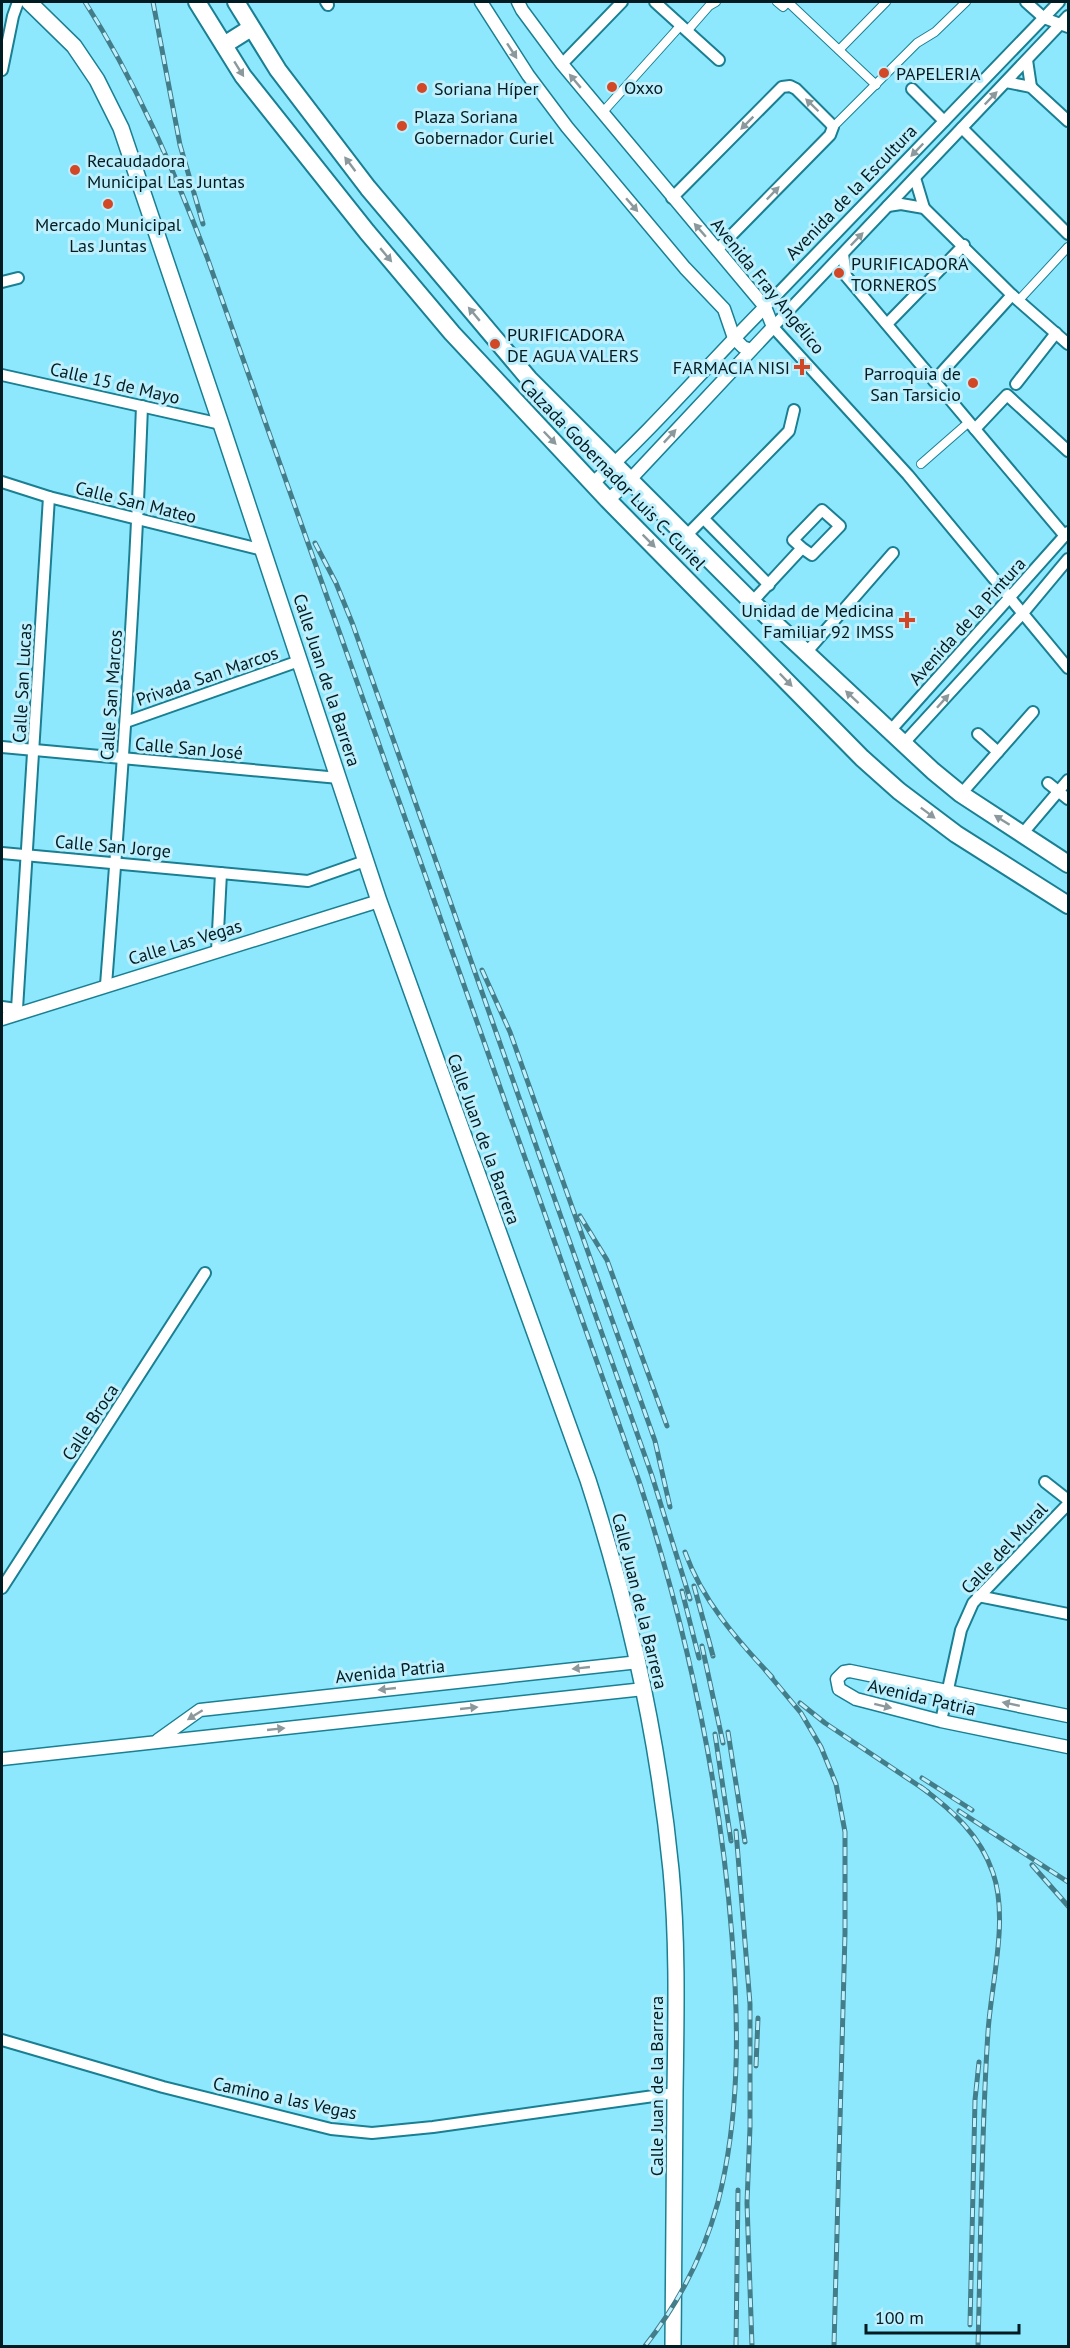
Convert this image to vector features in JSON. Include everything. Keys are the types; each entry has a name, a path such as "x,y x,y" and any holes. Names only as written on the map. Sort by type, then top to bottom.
{"main road":[{"name":"Calle Juan de la Barrera","path":"29,2 74,46 97,80 121,128 365,861 588,1480 613,1560 639,1662 658,1765 671,1870 676,1989 673,2346"},
{"name":"Calzada Gobernador Luis C. Curiel","path":"197,2 243,76 367,232 452,333 608,500 861,758 899,791 956,834 1068,905"},
{"name":"Calzada Gobernador Luis C. Curiel","path":"236,2 278,70 388,214 529,379 805,654 903,744 961,794 1068,863"},
{"path":"224,45 251,28"},
{"path":"367,232 388,214"}],"street":[{"path":"2,70 18,2"},
{"path":"481,2 528,75 567,127 685,268 724,309 734,338 743,347 751,350"},
{"path":"562,64 622,2"},
{"path":"655,2 719,60"},
{"path":"602,113 685,28 716,2"},
{"path":"777,2 783,7 788,2 876,85"},
{"path":"839,50 886,2"},
{"path":"717,250 830,135 833,127 917,43 935,32 966,2"},
{"path":"1026,2 1044,18 1064,26"},
{"name":"Avenida de la Escultura","path":"593,483 615,463 1059,2"},
{"name":"Avenida Fray Angélico","path":"523,4 562,64 765,307 773,327 908,476 1068,668"},
{"name":"Avenida de la Escultura","path":"608,500 1027,60 1064,26 1068,16"},
{"path":"1027,60 1031,87"},
{"path":"1006,82 1031,87 1068,121"},
{"path":"672,198 782,87 790,86 796,89 833,127"},
{"path":"912,89 944,121"},
{"path":"962,128 1068,234"},
{"path":"915,178 924,208"},
{"path":"888,206 912,205 924,208 1015,298 1068,344"},
{"path":"886,324 964,246"},
{"path":"934,381 1068,247"},
{"path":"843,254 846,276 1067,534"},
{"path":"825,272 846,276"},
{"path":"2,282 18,278"},
{"path":"921,464 972,425 1006,394 1056,333"},
{"name":"Calle 15 de Mayo","path":"2,375 221,424"},
{"path":"1006,394 1068,451"},
{"name":"Calle San Marcos","path":"106,985 126,722 142,406"},
{"path":"687,535 789,431 794,410"},
{"name":"Calle San Mateo","path":"2,482 49,497 263,550"},
{"name":"Calle San Lucas","path":"16,1012 35,750 49,497"},
{"path":"822,510 840,526 812,555 802,548 793,540 822,510"},
{"path":"704,519 769,585"},
{"name":"Avenida de la Pintura","path":"890,731 1067,534"},
{"path":"752,602 802,548"},
{"path":"805,654 893,553"},
{"name":"Avenida de la Pintura","path":"903,744 1023,613 1068,559"},
{"name":"Privada San Marcos","path":"126,722 299,661"},
{"path":"961,794 1033,712"},
{"path":"978,734 999,752"},
{"name":"Calle San José","path":"2,747 339,778"},
{"path":"1023,833 1068,780"},
{"path":"1048,783 1068,800"},
{"name":"Calle San Jorge","path":"2,853 308,881 365,861"},
{"path":"217,951 221,873"},
{"name":"Calle Las Vegas","path":"2,1019 16,1012 379,901"},
{"path":"2,1007 16,1012"},
{"name":"Calle Broca","path":"2,1588 205,1273"},
{"path":"1045,1482 1068,1502"},
{"name":"Calle del Mural","path":"940,1721 964,1620 978,1596 1068,1502"},
{"path":"978,1596 1068,1614"},
{"name":"Avenida Patria","path":"155,1742 200,1710 639,1662"},
{"name":"Avenida Patria","path":"1068,1716 850,1671 844,1672 837,1679 837,1685 842,1691 856,1699 940,1721 1068,1747"},
{"name":"Avenida Patria","path":"2,1759 644,1689"},
{"name":"Camino a las Vegas","path":"2,2040 163,2087 331,2128 372,2133 433,2127 675,2093"}],"railway":[{"path":"85,2 137,94 181,191 207,257 639,1481 686,1650 710,1763 727,1879 736,2004 736,2070 725,2169 712,2221 689,2278 645,2346"},
{"path":"153,2 180,145 203,224"},
{"path":"315,543 336,583 353,625 652,1476 690,1599"},
{"path":"482,970 510,1032 655,1441 670,1507"},
{"path":"580,1216 607,1260 667,1426"},
{"path":"685,1552 701,1587 722,1619 772,1677"},
{"path":"694,1586 713,1656"},
{"path":"682,1591 699,1658"},
{"path":"702,1646 723,1743"},
{"path":"766,1671 801,1713 821,1747 836,1784 845,1832 845,1933 834,2346"},
{"path":"800,1703 825,1723 928,1792"},
{"path":"728,1732 745,1842"},
{"path":"715,1734 731,1841"},
{"path":"922,1778 972,1810"},
{"path":"921,1787 944,1805 973,1835 987,1859 998,1891 998,1952 988,2032 984,2110 978,2346"},
{"path":"959,1811 1068,1882"},
{"path":"736,1831 750,2004 750,2127 747,2203 752,2346"},
{"path":"1032,1865 1068,1906"},
{"path":"756,2066 758,2018"},
{"path":"970,2325 975,2100 979,2062"},
{"path":"736,2346 738,2190"}],"place":[{"name":"PAPELERIA","path":"884,73"},
{"name":"Oxxo","path":"612,87"},
{"name":"Soriana Híper","path":"422,88"},
{"name":"Plaza Soriana Gobernador Curiel","path":"402,126"},
{"name":"Recaudadora Municipal Las Juntas","path":"75,170"},
{"name":"Mercado Municipal Las Juntas","path":"108,204"},
{"name":"PURIFICADORA TORNEROS","path":"839,273"},
{"name":"PURIFICADORA DE AGUA VALERS","path":"495,344"},
{"name":"FARMACIA NISI","path":"802,367"},
{"name":"Parroquia de San Tarsicio","path":"973,383"},
{"name":"Unidad de Medicina Familiar 92 IMSS","path":"907,620"}]}
